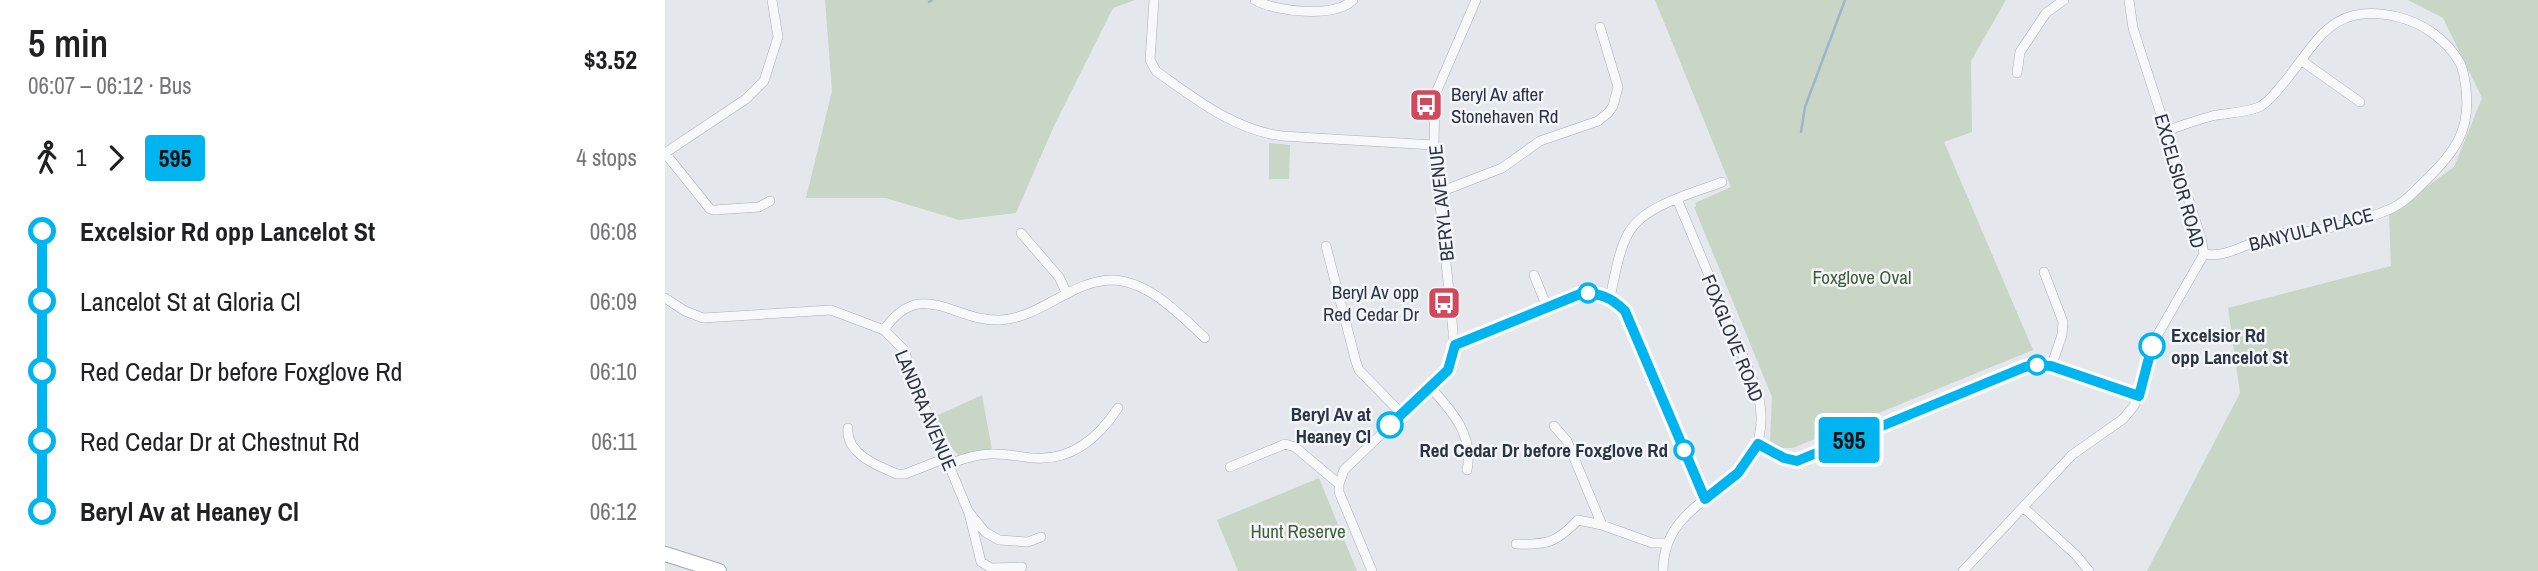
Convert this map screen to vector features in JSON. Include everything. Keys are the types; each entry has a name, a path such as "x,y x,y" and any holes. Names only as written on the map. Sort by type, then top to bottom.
{"main road":[{"path":"665,554 719,571"},
{"path":"665,561 697,571"}],"street":[{"path":"770,201 759,207 710,209 665,153 745,99 764,81 778,37 772,0"},
{"path":"1154,0 1150,60 1156,71 1253,131 1282,136 1434,145"},
{"path":"1255,0 1271,8 1323,11 1338,10 1353,0"},
{"name":"BERYL AVENUE","path":"1339,484 1344,470 1448,370 1455,345 1434,145 1435,95 1476,0"},
{"path":"2017,73 2020,52 2046,13 2064,0"},
{"name":"EXCELSIOR ROAD","path":"1963,571 2078,449 2123,419 2139,396 2154,341 2204,254 2133,28 2129,0"},
{"name":"BANYULA PLACE","path":"2166,131 2210,117 2259,107 2271,98 2302,61 2313,41 2327,28 2361,13 2377,12 2404,18 2432,31 2461,64 2468,113 2457,144 2446,161 2406,200 2389,210 2313,231 2275,234 2220,254 2204,254"},
{"path":"1440,192 1502,168 1540,141 1598,121 1608,113 1613,106 1618,86 1600,27"},
{"path":"2302,61 2360,102"},
{"path":"1610,297 1624,243 1633,225 1650,212 1722,182"},
{"name":"FOXGLOVE ROAD","path":"1677,199 1756,390 1762,424 1758,444"},
{"path":"1021,233 1059,277 1067,294"},
{"path":"1326,246 1359,370 1401,413"},
{"path":"2044,272 2063,322 2062,335 2051,366"},
{"path":"1534,275 1547,307"},
{"path":"884,330 897,314 907,307 935,303 976,317 997,320 1028,315 1067,294 1091,284 1112,280 1133,285 1159,298 1205,338"},
{"path":"1455,345 1580,294 1610,297 1625,311 1631,323 1705,499"},
{"name":"LANDRA AVENUE","path":"665,298 685,311 703,318 831,310 884,330 904,350 922,403 968,511 981,562 991,568 1022,567"},
{"path":"1663,571 1667,542 1676,527 1738,473 1758,444 1784,458 1797,461 2025,367 2037,365 2051,366 2139,396"},
{"path":"1430,387 1458,418 1468,454 1467,470"},
{"path":"848,428 846,438 852,449 897,474 905,474 947,461 989,454 1033,458 1062,455 1092,440 1107,425 1118,408"},
{"path":"1554,426 1567,441 1602,525"},
{"path":"1230,467 1285,444 1295,447 1339,484 1341,499 1373,571"},
{"path":"2023,507 2076,555 2089,571"},
{"name":"LANDRA AVENUE","path":"968,511 985,532 999,540 1028,542 1041,537"},
{"path":"1516,544 1539,545 1562,537 1577,520 1602,525 1652,543 1667,542"}],"green space":[{"path":"825,0 1135,0 1113,8 1054,126 1016,213 959,220 886,198 806,198 832,91"},
{"name":"Foxglove Oval","path":"1655,0 2006,0 1971,61 1972,132 1944,142 2033,350 1793,448 1780,448 1770,441 1772,397 1694,207 1695,203 1731,187"},
{"path":"2408,0 2538,0 2538,571 2147,571 2240,393 2228,308 2391,266 2389,214 2454,167 2482,98 2443,18"},
{"path":"1269,143 1290,145 1289,179 1269,179"},
{"path":"982,395 992,450 958,455 936,416"},
{"name":"Hunt Reserve","path":"1319,478 1357,571 1238,571 1217,520"}],"waterway":[{"path":"1801,132 1805,107 1845,0"}],"bus line":[{"name":"595","path":"1390,425 1448,370 1455,345 1580,294 1610,297 1625,311 1705,499 1738,473 1758,444 1784,458 1797,461 2025,367 2051,366 2139,396 2152,346"}],"place":[{"name":"Beryl Av after Stonehaven Rd","path":"1426,105"},
{"name":"Beryl Av opp Red Cedar Dr","path":"1444,303"},
{"name":"Excelsior Rd opp Lancelot St","path":"2152,346"},
{"name":"Beryl Av at Heaney Cl","path":"1390,425"},
{"name":"Red Cedar Dr before Foxglove Rd","path":"1684,450"}]}
